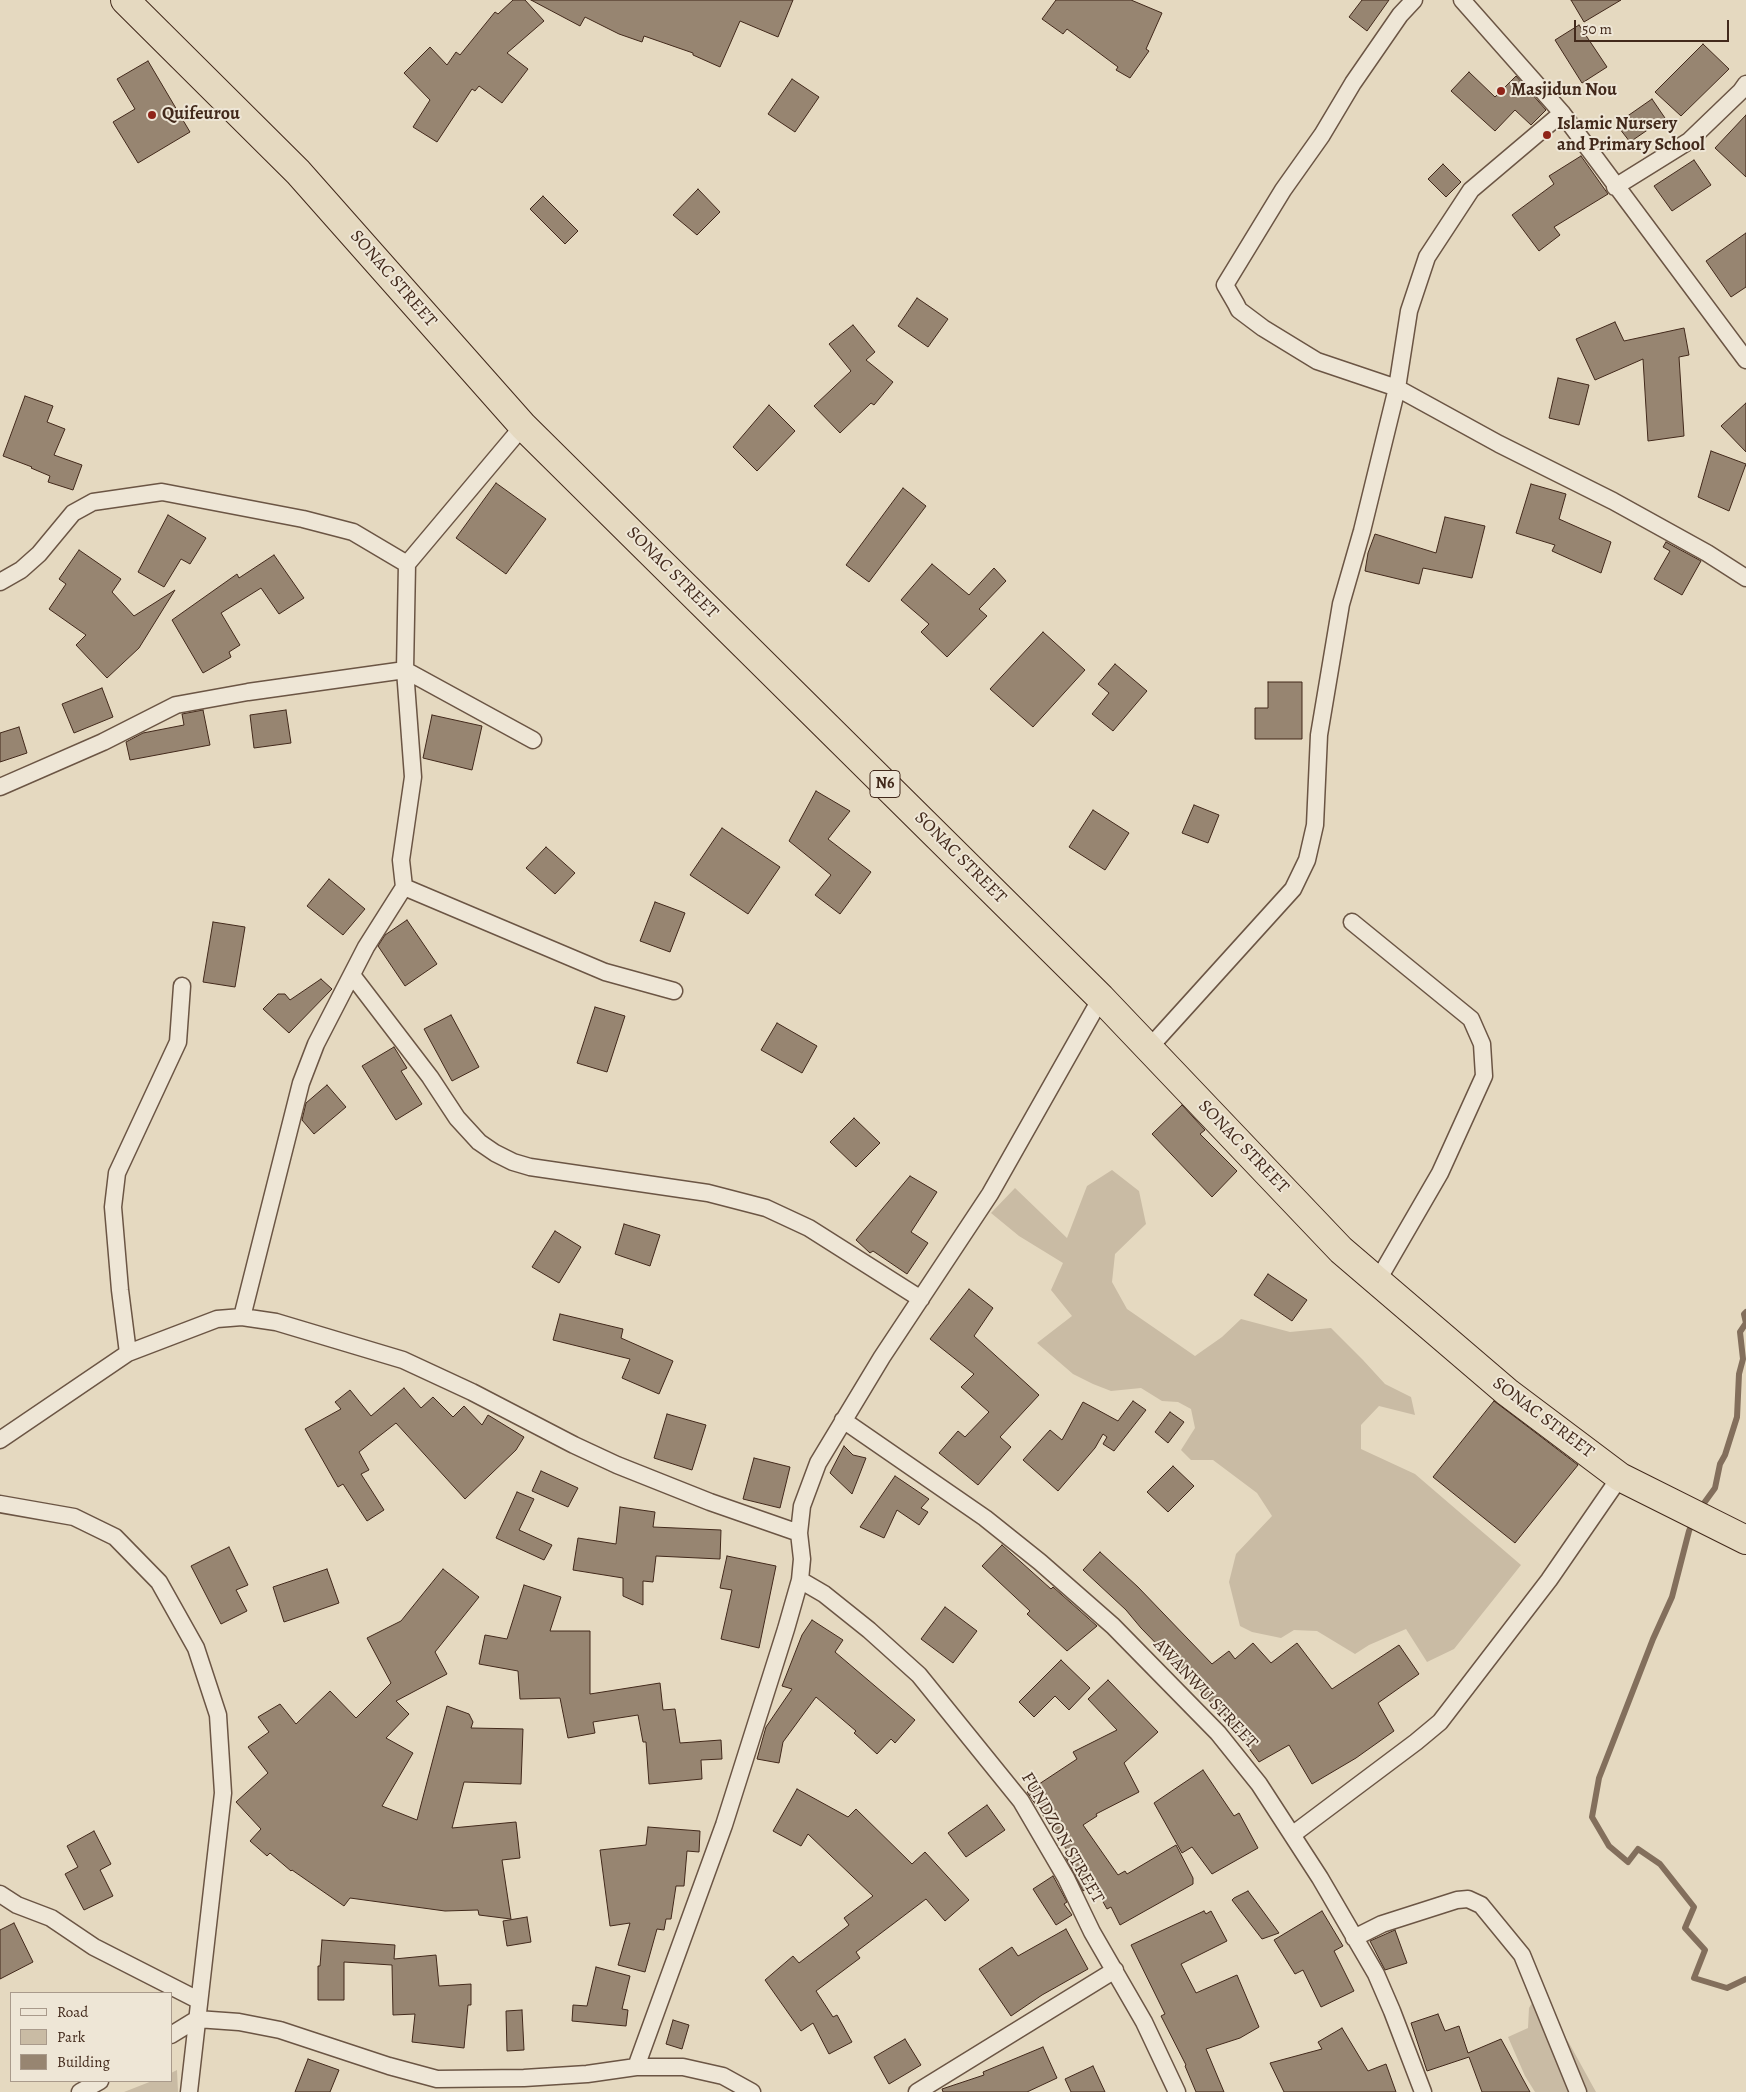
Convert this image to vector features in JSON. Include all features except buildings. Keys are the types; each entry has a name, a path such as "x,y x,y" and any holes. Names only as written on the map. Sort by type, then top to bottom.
{"highway":[{"name":"SONAC STREET","path":"125,0 298,172 523,426 1101,998 1341,1250 1507,1392 1620,1477 1744,1539"}],"street":[{"path":"1414,0 1400,15 1353,83 1322,135 1283,190 1225,286 1239,310 1263,328 1317,361 1396,388 1498,444 1613,501 1707,553 1746,578"},
{"path":"1462,0 1562,113 1615,187 1746,360"},
{"path":"1615,187 1689,141 1746,84"},
{"path":"1149,1048 1293,889 1307,860 1315,825 1319,735 1341,604 1362,531 1396,388 1409,311 1427,257 1471,190 1562,113"},
{"path":"242,1317 301,1083 316,1044 366,948 404,887 401,860 413,777 405,670 407,564 523,426"},
{"path":"0,582 21,570 39,554 73,513 93,502 162,492 304,519 353,532 407,564"},
{"path":"0,787 103,742 176,705 248,692 405,670 533,740"},
{"path":"404,887 605,972 674,992"},
{"path":"1352,922 1471,1019 1482,1044 1484,1076 1440,1173 1378,1280"},
{"path":"352,975 430,1076 456,1118 479,1142 495,1153 513,1162 530,1167 708,1193 766,1208 809,1228 875,1272 921,1299"},
{"path":"128,1353 120,1290 113,1207 117,1173 178,1042 182,986"},
{"path":"636,2067 727,1816 778,1656 800,1580 802,1559 799,1533 802,1506 818,1463 843,1420 990,1194 1101,998"},
{"path":"0,1440 128,1353 217,1320 242,1317 276,1322 403,1360 472,1392 617,1465 710,1502 799,1533"},
{"name":"AWANWU STREET","path":"843,1420 985,1518 1040,1562 1113,1626 1218,1733 1259,1784 1320,1878 1376,1974 1423,2092"},
{"path":"1292,1835 1440,1722 1549,1580 1620,1477"},
{"path":"0,1504 74,1517 115,1537 160,1582 196,1648 218,1715 222,1793 189,2092"},
{"name":"FUNDZON STREET","path":"800,1580 824,1594 869,1630 919,1675 989,1759 1021,1801 1066,1878 1092,1932 1144,2022 1177,2092"},
{"path":"0,1894 17,1905 51,1918 94,1946 198,2000"},
{"path":"1354,1938 1382,1924 1457,1900 1468,1899 1482,1905 1522,1955 1578,2092"},
{"path":"916,2092 1115,1970"},
{"path":"172,2034 196,2019 238,2022 280,2030 389,2066 435,2085 587,2074 636,2067 683,2067 723,2076 752,2092"},
{"path":"80,2092 98,2082"}],"green space":[{"path":"1112,1170 1139,1191 1146,1224 1115,1254 1112,1282 1127,1309 1195,1356 1222,1337 1241,1319 1290,1332 1331,1328 1385,1384 1411,1397 1415,1415 1379,1406 1361,1425 1361,1449 1415,1474 1521,1565 1454,1649 1427,1662 1406,1629 1369,1645 1355,1654 1317,1631 1294,1630 1281,1638 1252,1632 1240,1626 1229,1582 1236,1554 1272,1516 1257,1493 1213,1460 1191,1460 1181,1450 1195,1428 1191,1409 1178,1402 1162,1401 1141,1388 1111,1391 1093,1384 1073,1374 1037,1343 1072,1316 1051,1290 1063,1263 1019,1236 991,1213 1015,1188 1067,1238 1087,1186"},
{"path":"1536,1996 1569,2043 1596,2092 1535,2092 1525,2076 1508,2037 1528,2028 1529,2008"},
{"path":"177,2070 178,2092 124,2092 149,2082 172,2082 172,2072"}],"waterway":[{"path":"1699,1510 1715,1488 1720,1464 1725,1455 1737,1417 1739,1374 1743,1359 1740,1332 1746,1323 1744,1314 1746,1312"},
{"path":"1693,1521 1672,1597 1653,1639 1599,1778 1592,1817 1609,1846 1628,1862 1638,1849 1660,1864 1694,1907 1685,1928 1705,1950 1694,1978 1727,1988 1746,1979"}],"place":[{"name":"Masjidun Nou","path":"1501,91"},
{"name":"Quifeurou","path":"152,115"},
{"name":"Islamic Nursery and Primary School","path":"1547,135"}]}
